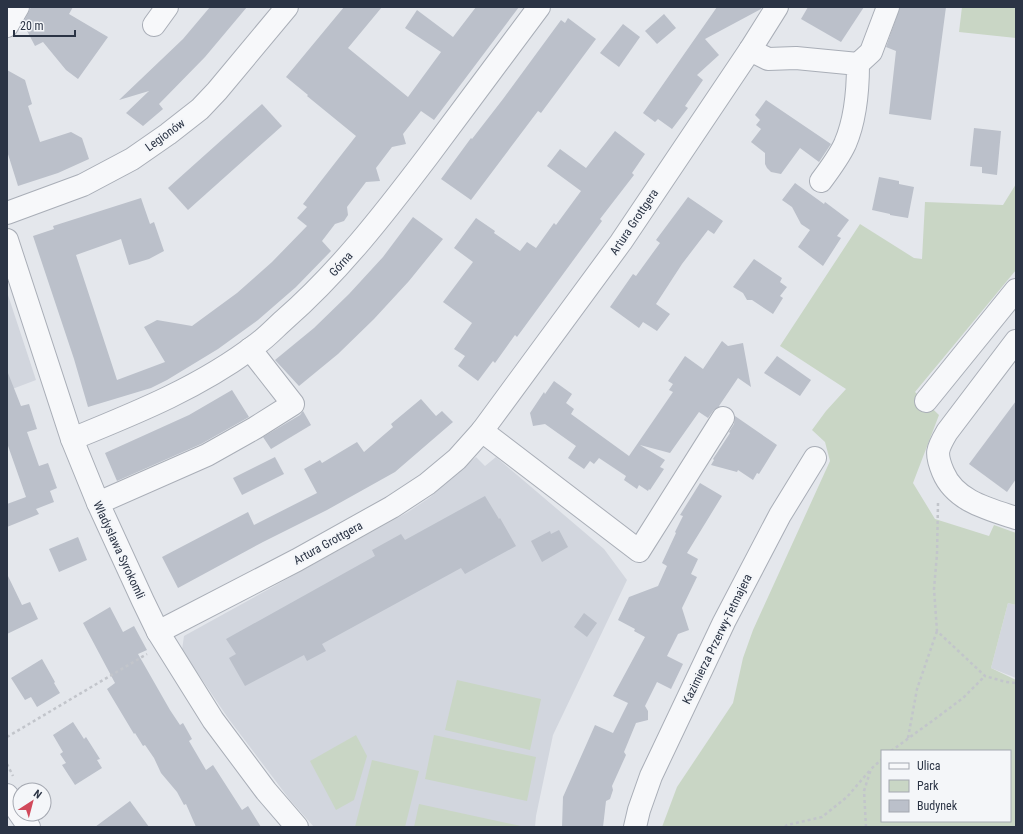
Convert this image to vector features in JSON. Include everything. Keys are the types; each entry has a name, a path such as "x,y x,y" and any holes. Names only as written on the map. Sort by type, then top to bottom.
{"street":[{"path":"7,26 18,7"},
{"path":"154,25 167,7"},
{"name":"Legionów","path":"7,213 83,185 132,159 168,134 200,109 213,96 287,7"},
{"name":"Górna","path":"72,439 186,390 250,349 308,299 345,260 380,218 539,7"},
{"name":"Artura Grottgera","path":"158,632 297,560 392,507 427,484 457,459 482,430 621,242 750,50 777,7"},
{"path":"750,50 768,59 796,58 858,64 872,52 888,7"},
{"path":"821,181 834,164 845,145 851,128 858,81 858,64"},
{"name":"Władysława Syrokomli","path":"7,240 72,439 98,503 158,632 213,720 266,791 297,827"},
{"path":"926,401 1016,290"},
{"path":"1016,341 947,432 938,446 937,455 946,478 957,493 970,501 1016,518"},
{"path":"98,503 208,455 293,404 250,349"},
{"path":"482,430 639,551 723,418"},
{"name":"Kazimierza Przerwy-Tetmajera","path":"635,827 639,810 651,776 724,622 780,515 815,458"},
{"path":"7,795 29,827"}],"path":[{"path":"907,738 917,689 937,631 934,589 937,554 938,484 946,478"},
{"path":"937,631 985,676 1006,682 1016,683"},
{"path":"7,737 148,653"},
{"path":"891,750 957,702 985,676"},
{"path":"785,827 787,825 822,817 847,797 871,769 881,760"},
{"path":"866,827 864,791 871,769"}],"shaded area":[{"path":"7,292 36,380 7,391"},
{"path":"476,457 485,466 496,457 604,549 627,580 553,735 535,827 314,827 290,800 228,718 182,650 184,636 408,512 429,498"},
{"path":"1008,603 1016,605 1016,678 991,668"}],"green space":[{"path":"962,7 1016,7 1016,38 959,32"},
{"path":"1016,184 1016,270 915,392 939,415 913,483 935,519 989,536 994,525 1016,533 1016,605 1008,603 991,668 1016,680 1016,827 662,827 677,787 733,703 743,658 753,630 830,461 825,442 812,430 826,411 846,389 780,346 860,224 914,258 922,259 925,202 1003,205"},
{"path":"457,680 541,699 530,750 445,730"},
{"path":"356,735 367,756 354,800 336,810 310,761"},
{"path":"434,735 536,757 527,801 425,779"},
{"path":"372,760 419,771 405,827 355,827"},
{"path":"419,804 521,826 521,827 414,827"}],"building":[{"path":"31,7 73,7 69,14 108,37 78,79 66,70 43,42 35,46 23,23"},
{"path":"210,7 247,7 205,57 159,104 163,109 143,126 126,113 149,91 119,100 183,39"},
{"path":"344,7 382,7 348,48 408,97 441,52 405,28 417,10 453,37 476,7 519,7 434,120 421,111 403,134 406,144 392,147 376,168 380,181 366,182 347,207 348,215 344,221 335,224 322,241 331,251 296,287 258,320 218,349 167,380 151,388 88,407 74,359 33,236 54,229 53,226 141,198 150,224 154,222 164,251 149,259 129,265 121,239 76,255 117,380 165,362 144,327 157,320 192,326 237,293 272,262 307,226 297,218 307,207 303,204 356,136 286,77"},
{"path":"717,7 762,7 761,9 705,39 719,55 697,75 703,80 685,106 688,108 672,129 658,119 655,122 643,113"},
{"path":"808,7 864,7 841,42 801,19"},
{"path":"900,7 946,7 931,120 889,114 896,51 886,47"},
{"path":"664,14 676,28 657,44 645,31"},
{"path":"568,18 596,39 541,113 538,111 471,200 441,179 471,138 472,139 503,99 561,20 565,23"},
{"path":"623,24 640,37 619,67 600,53"},
{"path":"7,70 25,80 32,104 28,106 40,142 71,132 82,138 89,159 58,173 18,186 7,151"},
{"path":"766,100 831,144 819,162 800,148 781,174 771,172 767,168 765,164 765,153 751,142 761,129 756,125 760,120 755,115"},
{"path":"262,104 282,126 188,210 168,188"},
{"path":"974,128 1001,131 997,175 982,173 982,167 970,166"},
{"path":"615,131 645,154 632,173 634,175 600,219 602,221 517,337 515,335 495,363 493,361 478,381 458,366 465,356 454,349 472,323 443,302 473,262 454,248 476,218 495,231 494,233 520,251 527,242 536,248 554,223 556,225 581,191 547,166 560,149 586,168"},
{"path":"879,177 899,181 899,184 914,187 908,218 872,210"},
{"path":"795,183 824,204 825,202 849,220 837,236 841,238 823,266 798,247 810,230 801,224 792,207 782,200"},
{"path":"688,197 723,221 714,234 708,230 682,264 656,304 670,314 657,331 643,322 639,328 610,307 633,274 636,276 660,243 656,240"},
{"path":"413,217 443,239 409,281 374,319 338,354 299,386 275,360 314,328 349,294 383,257"},
{"path":"754,259 782,278 780,282 787,287 780,296 783,298 773,314 752,300 747,300 743,293 733,287"},
{"path":"722,341 728,346 743,343 751,387 738,378 720,406 713,411 708,418 699,412 670,453 640,445 665,460 660,467 664,469 648,491 639,485 637,489 624,480 626,476 599,458 594,464 590,461 584,469 568,458 576,446 545,424 533,426 530,413 544,392 545,394 554,381 572,394 566,403 574,409 571,414 629,456 673,392 669,390 673,384 668,381 685,356 703,369"},
{"path":"777,356 811,380 800,396 764,373"},
{"path":"7,373 21,406 29,404 37,429 27,432 39,466 48,463 57,488 50,491 54,502 36,509 39,514 7,527 7,504 26,497 7,443"},
{"path":"232,390 249,417 201,444 117,481 105,453 189,415"},
{"path":"421,399 436,416 442,411 453,422 395,472 327,510 263,542 178,588 162,557 248,512 254,525 317,493 304,469 320,460 322,463 357,442 364,452 393,427 391,424"},
{"path":"1016,401 1016,479 1007,492 969,464"},
{"path":"303,411 311,425 271,449 263,437 300,415"},
{"path":"735,416 777,445 759,474 757,473 753,480 738,470 737,472 711,465 714,460 713,459 730,433 729,432 734,424"},
{"path":"275,457 284,474 242,495 233,478"},
{"path":"700,483 722,496 687,553 698,559 691,574 697,577 682,608 689,630 678,634 667,656 683,664 671,689 657,682 645,706 648,711 648,720 636,723 624,752 626,755 612,786 613,790 610,799 606,801 603,827 562,827 563,797 595,725 613,733 628,703 613,696 645,637 634,631 635,629 618,620 629,597 658,586 667,566 662,563 683,516 680,515"},
{"path":"485,496 516,546 465,574 461,568 322,644 326,651 307,661 304,655 245,686 229,658 236,654 226,639 375,556 372,550 401,534 405,540"},
{"path":"559,530 568,547 542,562 531,541 550,531 551,534"},
{"path":"78,537 87,560 59,572 49,549"},
{"path":"7,574 22,605 30,602 38,619 7,634"},
{"path":"110,607 123,632 134,626 147,650 138,654 170,710 180,725 183,723 192,739 189,741 206,770 213,765 242,810 248,806 261,827 196,827 186,804 184,805 177,792 161,773 154,758 145,745 143,746 135,733 134,734 107,689 115,683 83,623"},
{"path":"584,613 597,623 587,637 574,627"},
{"path":"42,659 60,693 37,707 31,697 25,700 11,678"},
{"path":"73,722 84,739 86,737 100,759 97,760 102,768 75,785 62,765 66,763 60,754 63,752 53,735"},
{"path":"130,801 149,827 95,827"}]}
